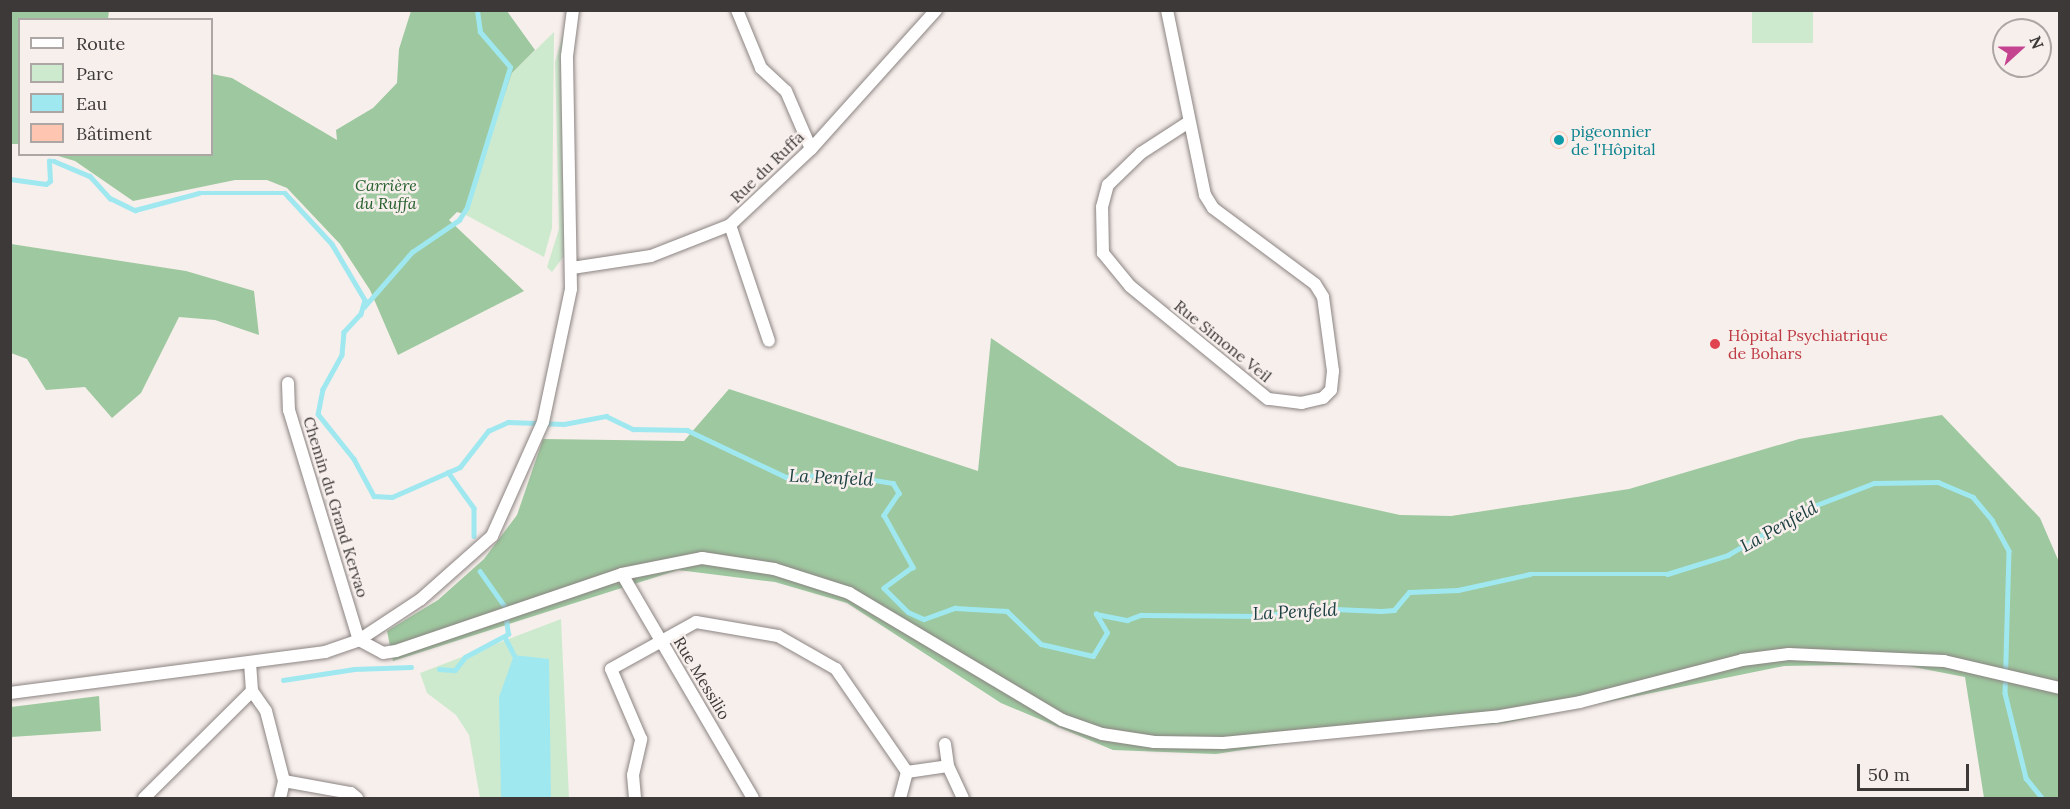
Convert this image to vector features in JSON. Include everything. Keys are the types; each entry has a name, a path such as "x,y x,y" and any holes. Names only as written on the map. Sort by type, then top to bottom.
{"street":[{"path":"10,693 250,664 325,652 359,640 452,575 492,536 532,452 549,400 572,268 567,56 573,10"},
{"path":"737,10 761,68 786,91 811,149"},
{"name":"Rue du Ruffa","path":"572,268 651,256 730,225 811,149 936,10"},
{"name":"Rue Simone Veil","path":"1167,10 1189,122 1199,180 1213,208 1315,284 1323,297 1333,371 1331,390 1323,398 1302,403 1268,399 1130,286 1102,253 1102,207 1108,185 1141,153 1189,122"},
{"path":"730,225 770,341"},
{"name":"Chemin du Grand Kervao","path":"288,383 289,410 359,640"},
{"path":"359,640 383,653 622,574 702,558 733,560 813,579 884,613 1062,720 1154,742 1224,743 1496,717 1580,702 1742,660 1790,654 1899,656 1979,669 2060,688"},
{"name":"Rue Messilio","path":"622,574 753,798"},
{"path":"635,798 633,776 641,739 632,710 611,669 696,622 778,636 836,669 907,772 900,798"},
{"path":"250,664 252,691 266,711 284,781 280,798"},
{"path":"144,798 252,691"},
{"path":"945,744 948,766 963,798"},
{"path":"907,772 948,766"},
{"path":"284,781 351,793 357,798"}],"green space":[{"path":"10,11 109,11 108,18 18,18 18,144 11,144"},
{"name":"Carrière du Ruffa","path":"411,11 507,11 535,50 512,73 464,214 457,212 449,220 524,291 398,355 370,290 340,244 287,188 267,180 235,180 133,201 75,161 58,156 213,156 213,74 232,78 337,140 336,130 373,108 397,83 399,49"},
{"path":"1752,11 1813,11 1813,43 1752,43"},
{"path":"554,32 552,228 544,257 464,214 512,73"},
{"path":"563,34 566,233 564,256 552,272 547,267 559,229 555,62"},
{"path":"11,244 186,271 254,291 259,335 215,320 179,317 141,393 112,418 85,387 46,390 27,359 11,353"},
{"path":"991,338 1178,466 1400,515 1451,516 1629,489 1799,439 1942,415 2040,518 2059,562 2059,798 1984,798 1965,677 1898,664 1784,666 1505,723 1305,740 1216,754 1113,750 1001,703 847,603 775,582 678,570 393,661 387,631 438,600 484,559 517,515 543,439 684,441 729,389 978,471"},
{"path":"561,619 569,798 480,798 469,735 456,715 427,693 420,673"},
{"path":"99,696 101,731 11,737 11,707"}],"water":[{"path":"514,655 549,659 551,798 501,798 499,697"}],"building":[{"path":"1555,131 1563,131 1568,136 1566,147 1555,149 1550,144 1550,136"}],"waterway":[{"path":"364,307 412,252 459,220 467,207 510,67 480,32 477,10"},
{"name":"La Penfeld","path":"10,179 46,184 50,181 49,161 54,161 90,176 110,198 135,210 199,193 285,193 332,244 365,300 361,314 344,332 342,355 323,389 318,414 354,459 374,496 392,497 460,467 488,431 508,422 564,424 606,416 633,429 687,430 786,477 835,474 893,483 899,493 884,515 913,567 884,588 908,612 924,619 955,608 1007,611 1041,644 1093,656 1107,633 1096,614 1127,620 1141,615 1264,616 1311,608 1381,611 1394,610 1409,592 1458,590 1530,574 1667,574 1728,555 1806,509 1874,483 1938,482 1973,497 1992,520 2009,551 2005,693 2026,778 2042,798"},
{"path":"448,472 474,508 474,536"},
{"path":"439,669 455,670 465,657 508,634 504,606 480,572"},
{"path":"505,637 514,655"},
{"path":"283,680 354,669 411,667"}],"place":[{"name":"pigeonnier de l'Hôpital","path":"1559,140"},
{"name":"Hôpital Psychiatrique de Bohars","path":"1715,344"}]}
